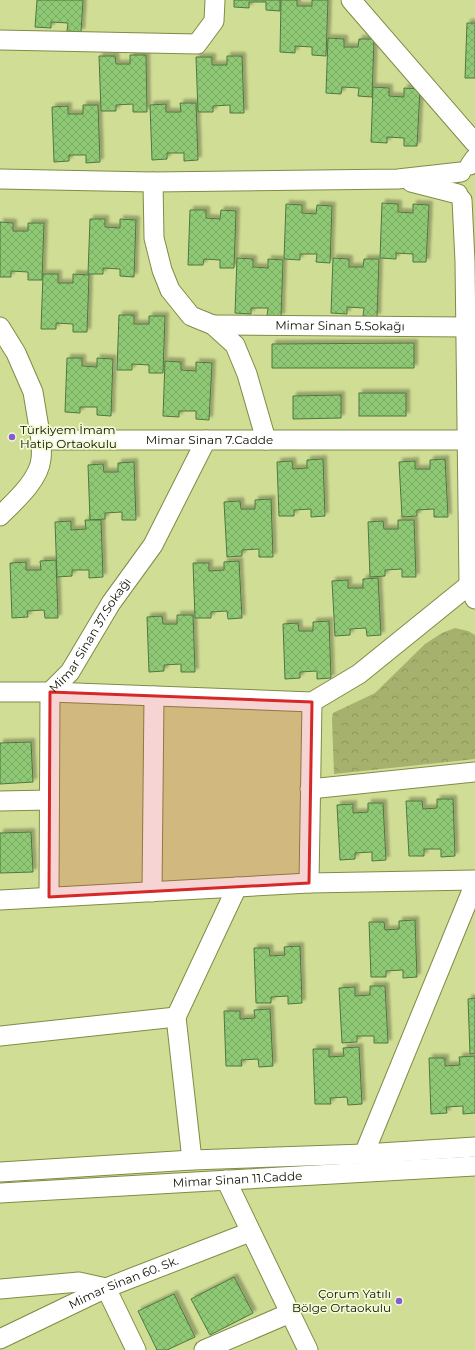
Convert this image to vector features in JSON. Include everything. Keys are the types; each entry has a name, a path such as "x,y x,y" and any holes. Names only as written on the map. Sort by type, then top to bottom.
{"street":[{"path":"0,40 197,44 214,21 215,0"},
{"path":"351,0 475,143"},
{"path":"0,179 153,182 398,179 470,165"},
{"path":"0,692 50,692 312,702 359,674 472,592 468,440 465,200 456,182 470,165"},
{"path":"398,179 465,200"},
{"path":"153,182 154,238 162,270 170,290 191,316 213,325 235,345 248,374 266,440"},
{"path":"465,260 475,233"},
{"name":"Mimar Sinan 5.Sokağı","path":"213,325 466,326"},
{"path":"0,327 16,353 33,392 41,440 41,460 34,478 0,516"},
{"name":"Mimar Sinan 7.Cadde","path":"41,440 468,440"},
{"name":"Mimar Sinan 37.Sokağı","path":"48,897 50,692 70,672 111,603 153,545 206,440"},
{"path":"152,892 154,696"},
{"path":"309,882 312,702"},
{"path":"310,789 475,772"},
{"path":"0,801 49,800"},
{"path":"0,900 309,882 475,880"},
{"path":"364,1154 475,883"},
{"path":"192,1160 176,1017 237,887"},
{"path":"0,1036 176,1017"},
{"name":"Mimar Sinan 11.Cadde","path":"0,1172 192,1160 364,1154 475,1147"},
{"name":"Mimar Sinan 11.Cadde","path":"0,1193 475,1166"},
{"path":"226,1180 308,1350"},
{"name":"Mimar Sinan 60. Sk.","path":"5,1341 106,1288 250,1232"},
{"path":"0,1289 79,1282 106,1288 136,1350"},
{"path":"204,1350 290,1313"}],"highlighted area":[{"path":"50,692 312,702 309,883 49,897"}],"green space":[{"path":"455,628 468,631 475,635 475,759 334,774 333,713 375,693 425,644 442,633"}],"building":[{"path":"37,0 83,0 81,32 67,31 68,23 51,22 51,28 35,27"},
{"path":"234,0 280,0 280,11 266,10 266,2 249,2 249,8 234,7"},
{"path":"281,0 297,0 297,6 312,6 312,0 328,0 326,56 312,55 312,47 295,46 295,53 280,52"},
{"path":"467,23 475,23 475,78 465,78"},
{"path":"328,38 344,39 344,47 358,47 359,39 374,39 372,97 358,96 359,88 342,87 341,94 326,93"},
{"path":"130,55 146,55 147,112 133,112 133,104 116,105 116,111 101,111 99,56 115,56 116,64 130,64"},
{"path":"227,56 242,56 244,113 230,113 230,105 213,106 213,112 198,112 196,57 212,57 212,65 227,65"},
{"path":"373,87 389,88 389,96 404,97 404,88 420,89 417,146 404,146 404,138 387,137 387,143 371,142"},
{"path":"180,103 196,103 198,160 184,161 184,153 167,153 167,159 152,160 150,105 166,104 166,112 181,112"},
{"path":"83,105 98,105 100,162 86,163 86,155 69,155 69,161 54,162 52,107 68,106 68,114 83,114"},
{"path":"382,203 398,204 398,212 413,213 413,204 429,205 426,262 413,262 413,254 396,253 396,259 380,258"},
{"path":"286,204 302,205 302,213 316,214 317,205 332,206 330,263 316,262 317,254 300,254 300,260 284,259"},
{"path":"190,210 206,210 206,218 220,219 221,210 236,211 234,268 220,268 220,260 204,259 203,265 188,265"},
{"path":"90,219 105,219 105,227 120,228 120,219 136,220 134,277 120,276 120,269 103,268 103,274 88,274"},
{"path":"0,222 13,223 13,231 28,231 28,223 44,223 42,280 28,280 28,272 11,271 11,277 0,277"},
{"path":"237,258 253,259 253,267 268,268 268,259 283,260 281,317 267,316 268,308 251,308 251,314 235,313"},
{"path":"333,258 349,259 349,267 363,267 364,259 379,259 377,317 363,316 364,308 347,307 347,314 331,313"},
{"path":"43,274 58,274 58,283 73,283 73,274 89,275 87,332 73,332 73,324 56,323 56,329 41,329"},
{"path":"119,315 134,315 134,324 149,324 149,316 165,316 163,373 149,373 149,365 132,364 132,370 117,370"},
{"path":"414,343 414,368 272,368 272,344"},
{"path":"67,358 82,358 82,366 97,367 97,358 113,359 111,416 97,415 97,407 80,407 80,413 65,412"},
{"path":"165,361 181,362 181,370 196,371 196,362 212,363 209,420 196,419 196,411 179,411 179,417 163,416"},
{"path":"359,393 406,393 406,416 359,416"},
{"path":"341,395 341,418 293,419 293,396"},
{"path":"323,459 325,516 311,517 311,509 294,510 294,516 279,516 277,462 292,461 293,469 307,468 307,460"},
{"path":"445,459 448,517 434,517 434,509 417,510 417,516 402,517 399,462 415,461 415,469 430,469 430,460"},
{"path":"134,462 136,520 122,520 122,512 105,513 105,519 90,520 88,465 103,464 104,472 118,472 118,463"},
{"path":"271,499 273,557 259,557 259,549 242,550 242,556 227,557 224,502 240,501 241,509 255,509 255,500"},
{"path":"85,520 101,520 103,577 89,578 89,570 72,570 72,576 57,577 55,522 71,521 71,530 86,529"},
{"path":"398,520 414,520 416,577 402,577 402,569 385,570 385,576 370,577 368,522 383,521 384,529 398,529"},
{"path":"56,560 58,618 45,618 44,610 27,611 28,617 12,618 10,563 26,562 26,570 41,570 40,561"},
{"path":"239,561 242,618 228,619 227,611 211,612 211,618 195,618 193,563 209,563 209,571 224,570 224,562"},
{"path":"378,578 381,635 367,636 366,628 350,629 350,635 335,636 332,581 348,580 348,588 363,588 363,579"},
{"path":"177,615 193,615 195,672 181,672 181,664 164,665 164,671 149,672 147,617 162,616 163,624 177,624"},
{"path":"329,621 331,678 317,679 317,671 300,672 300,678 285,679 283,624 298,623 299,631 313,631 313,622"},
{"path":"31,742 33,782 0,784 0,743"},
{"path":"437,799 453,799 455,856 441,857 441,849 424,849 424,856 409,856 406,801 422,801 423,809 437,808"},
{"path":"368,803 383,803 386,860 372,861 372,852 355,853 355,859 340,860 337,805 353,804 353,813 368,812"},
{"path":"31,832 33,872 0,873 0,833"},
{"path":"415,920 417,977 403,978 403,970 386,971 386,977 371,977 369,922 384,922 385,930 399,929 399,921"},
{"path":"300,946 302,1003 288,1004 288,996 271,997 271,1003 256,1003 254,948 269,948 270,956 285,955 284,947"},
{"path":"370,986 385,986 388,1043 374,1043 374,1036 357,1036 357,1042 342,1043 339,988 355,987 355,996 370,995"},
{"path":"475,998 475,1053 470,1054 468,999"},
{"path":"270,1009 273,1066 259,1067 258,1059 241,1060 242,1066 226,1066 224,1011 240,1011 240,1019 255,1018 254,1010"},
{"path":"359,1047 362,1104 348,1105 347,1097 330,1098 331,1104 315,1104 313,1049 329,1049 329,1057 344,1056 343,1048"},
{"path":"475,1056 475,1113 463,1114 463,1106 446,1107 447,1113 431,1114 429,1058 445,1058 445,1066 460,1065 459,1057"},
{"path":"234,1277 253,1313 210,1335 191,1299"},
{"path":"174,1294 195,1337 167,1350 157,1350 138,1311"}],"place":[{"name":"Türkiyem İmam Hatip Ortaokulu","path":"12,437"},
{"name":"Çorum Yatılı Bölge Ortaokulu","path":"399,1301"}]}
